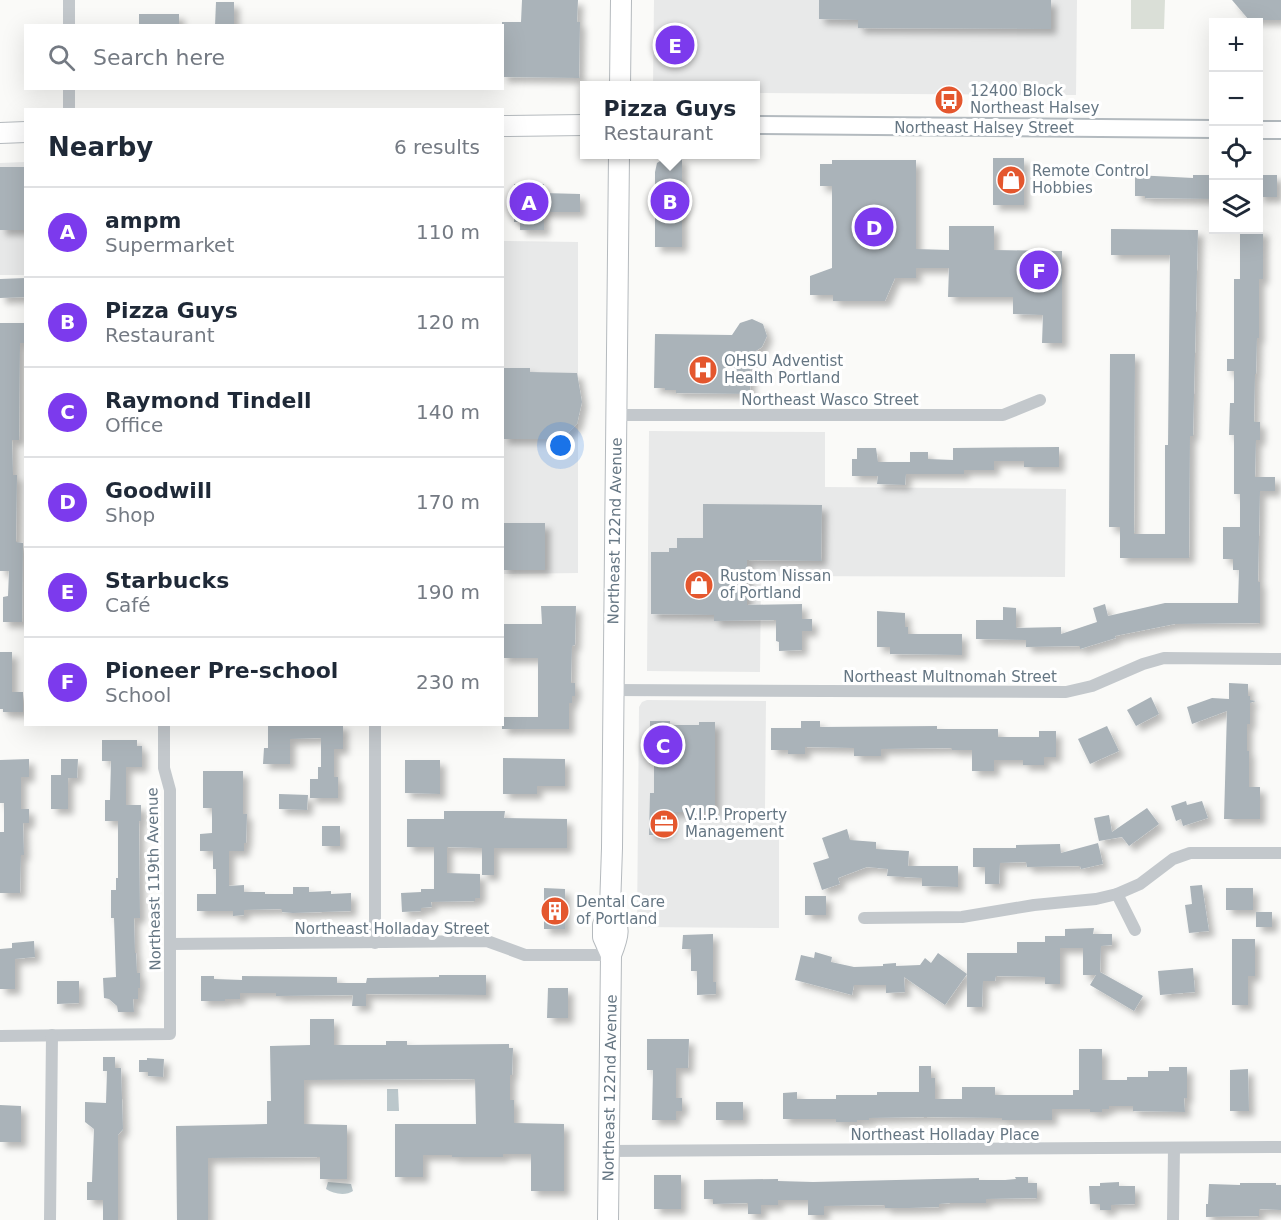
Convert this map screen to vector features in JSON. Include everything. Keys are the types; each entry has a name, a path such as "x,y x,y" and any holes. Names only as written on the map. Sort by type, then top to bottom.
{"main road":[{"path":"620,81 621,0"},
{"path":"504,126 580,125"},
{"name":"Northeast Halsey Street","path":"760,125 1209,129"},
{"path":"1263,130 1281,130"},
{"path":"0,133 24,132"},
{"name":"Northeast 122nd Avenue","path":"608,1220 611,955 603,937 603,925 610,908 619,159"}],"street":[{"path":"69,0 69,24"},
{"path":"69,90 69,108"},
{"name":"Northeast Wasco Street","path":"616,415 1003,415 1040,400"},
{"name":"Northeast Multnomah Street","path":"613,690 1066,692 1092,686 1143,664 1164,658 1281,659"},
{"name":"Northeast 119th Avenue","path":"52,1035 170,1034 170,790 164,768 164,726"},
{"path":"375,726 375,943"},
{"path":"864,918 962,917 1034,905 1096,900 1140,884 1173,859 1190,853 1281,853"},
{"path":"1117,894 1135,930"},
{"name":"Northeast Holladay Street","path":"170,944 488,941 525,955 611,955"},
{"path":"0,1036 52,1035 50,1220"},
{"name":"Northeast Holladay Place","path":"609,1151 1281,1147"},
{"path":"1173,1220 1174,1149"}],"shaded area":[{"path":"654,0 1077,0 1076,95 760,93 760,81 653,81"},
{"path":"1131,0 1165,0 1164,29 1131,29"},
{"path":"24,162 24,275 0,275 0,163"},
{"path":"504,241 578,242 578,573 504,574"},
{"path":"649,431 825,432 825,487 1066,489 1065,577 761,576 760,672 647,671"},
{"path":"647,700 766,701 765,809 779,810 779,928 637,927 639,707"},
{"path":"387,1089 398,1089 399,1111 387,1111"},
{"path":"328,1182 351,1184 353,1191 343,1194 332,1192 326,1189"}],"building":[{"path":"522,0 578,0 579,78 504,77 504,24 502,22 521,22"},
{"path":"819,0 1051,0 1051,29 858,28 858,20 819,19"},
{"path":"1232,0 1281,0 1281,20 1247,18"},
{"path":"216,2 234,2 234,24 215,24"},
{"path":"139,14 179,14 179,24 139,24"},
{"path":"993,158 1024,158 1024,205 993,205"},
{"path":"663,159 682,159 682,247 655,247 657,163"},
{"path":"832,160 916,160 916,249 949,250 949,226 994,226 994,250 1062,251 1062,343 1042,343 1043,315 1013,314 1013,297 948,297 949,268 916,268 916,278 895,278 885,301 833,301 833,295 810,295 810,276 832,268 832,186 820,186 820,164 832,164"},
{"path":"0,167 24,167 24,230 0,230"},
{"path":"1135,175 1193,178 1193,175 1209,175 1209,199 1135,196"},
{"path":"1263,175 1277,175 1277,197 1263,197"},
{"path":"514,184 544,184 544,193 580,194 580,212 544,212 544,230 520,230 520,222 514,222"},
{"path":"1111,229 1198,230 1193,436 1190,436 1189,558 1120,558 1120,527 1109,527 1110,354 1135,354 1134,534 1165,534 1170,255 1111,255"},
{"path":"1240,234 1263,234 1263,279 1259,279 1259,338 1257,338 1254,422 1260,422 1260,440 1256,440 1255,477 1275,477 1275,491 1260,491 1258,582 1260,582 1260,623 1175,624 1115,636 1116,638 1080,649 1080,646 1026,647 1026,640 976,639 976,620 1003,620 1003,607 1016,608 1016,628 1061,627 1061,634 1097,622 1093,608 1105,604 1108,616 1165,603 1238,603 1239,570 1233,570 1233,559 1223,559 1223,527 1240,527 1240,494 1234,494 1234,435 1229,435 1230,403 1234,403 1234,371 1227,371 1227,359 1234,359 1234,279 1240,279"},
{"path":"24,278 24,297 0,298 0,279"},
{"name":"OHSU Adventist Health Portland","path":"752,319 763,324 767,336 762,347 751,354 750,394 676,393 676,390 654,388 655,334 732,335 740,323"},
{"path":"0,323 24,323 24,343 20,343 19,440 12,440 13,475 17,475 16,542 23,543 22,622 3,622 3,597 8,596 9,571 0,571"},
{"path":"504,368 530,368 530,372 577,373 582,402 577,424 562,439 504,439"},
{"path":"1059,447 1059,467 1024,467 1024,461 994,461 994,470 964,470 964,474 906,474 905,485 877,484 878,476 852,476 852,459 857,459 857,448 876,448 878,462 910,462 910,452 928,452 928,459 953,460 953,448"},
{"name":"Rustom Nissan of Portland","path":"703,504 822,505 821,561 747,560 747,605 802,604 802,619 812,619 812,631 802,631 802,650 779,651 779,642 776,641 776,620 714,621 714,615 651,614 651,552 669,552 669,548 677,548 677,538 703,538"},
{"path":"504,523 545,523 545,570 504,570"},
{"path":"541,606 576,606 571,683 575,683 575,696 572,696 572,703 569,703 569,729 502,729 504,717 538,717 538,658 504,658 504,624 542,624"},
{"path":"877,611 905,613 905,627 908,627 908,634 962,634 962,655 890,654 890,647 877,647"},
{"path":"0,652 12,652 12,692 23,692 23,712 3,712 3,709 0,709"},
{"path":"1229,683 1248,684 1248,696 1250,700 1256,701 1250,703 1247,751 1249,751 1249,787 1260,787 1260,819 1224,819 1227,711 1192,724 1187,707 1212,698 1229,699"},
{"path":"1151,697 1159,714 1136,726 1127,710"},
{"path":"650,721 670,721 670,725 699,725 699,722 715,722 715,812 671,812 670,830 666,830 666,835 649,835 650,793 654,793 654,745 650,745"},
{"path":"801,721 820,721 820,727 937,726 937,729 998,729 998,737 1039,737 1039,731 1056,731 1056,757 1044,757 1044,765 1023,765 1023,760 994,760 994,771 972,771 972,750 881,749 881,756 854,756 854,748 805,747 805,754 788,754 788,750 771,750 771,728 801,728"},
{"path":"268,726 343,726 343,749 334,749 334,777 338,777 338,798 310,798 310,779 318,779 318,767 321,767 321,738 290,739 290,764 263,764 264,748 268,748"},
{"path":"1107,726 1119,751 1090,764 1078,739"},
{"path":"102,740 137,740 137,746 142,746 142,767 126,767 126,805 141,805 141,821 139,821 140,918 134,918 135,953 137,973 140,973 140,988 138,988 138,999 133,999 134,1012 118,1012 117,1006 104,998 103,978 116,977 111,890 116,890 116,878 118,878 118,821 105,821 105,800 110,800 111,761 102,761"},
{"path":"503,758 565,759 565,786 537,786 537,794 503,794"},
{"path":"29,759 29,777 21,777 21,809 29,809 29,823 23,823 24,855 21,855 20,893 0,893 0,832 4,832 4,803 0,803 0,760"},
{"path":"61,759 78,759 77,778 68,778 68,809 51,809 51,775 61,775"},
{"path":"405,760 440,760 440,794 405,793"},
{"path":"203,771 243,771 243,814 247,814 246,843 244,843 244,851 229,851 229,886 244,885 244,892 265,892 265,894 293,894 293,887 309,887 309,892 351,893 351,911 293,913 282,912 282,909 244,910 244,915 233,916 233,911 197,911 197,894 216,894 213,851 200,851 200,834 212,833 212,808 203,808"},
{"path":"279,794 308,795 307,810 279,809"},
{"path":"1186,801 1187,805 1202,801 1208,818 1183,826 1181,819 1176,821 1171,806"},
{"path":"1147,808 1159,824 1129,846 1122,837 1099,841 1094,818 1109,815 1112,832"},
{"path":"444,811 505,811 504,818 567,819 567,848 494,848 494,875 482,875 482,848 447,847 447,873 480,874 480,898 475,898 475,901 431,902 432,907 421,908 421,911 402,912 401,893 434,889 434,847 407,847 407,819 444,819"},
{"path":"322,826 340,826 340,846 322,846"},
{"path":"847,829 850,840 876,842 876,849 909,851 908,866 958,866 958,887 922,886 922,878 887,876 888,869 867,867 838,878 840,884 822,890 813,863 829,858 822,838"},
{"path":"1098,843 1103,864 1081,869 1080,866 1027,867 1026,862 1000,863 999,884 985,884 985,867 973,867 973,848 1016,848 1016,845 1060,844 1061,853"},
{"path":"1202,885 1209,931 1189,933 1185,905 1192,904 1190,886"},
{"name":"Dental Care of Portland","path":"544,888 565,889 565,929 544,929"},
{"path":"1226,888 1253,888 1253,910 1226,910"},
{"path":"805,896 826,896 826,915 805,915"},
{"path":"1256,912 1272,912 1272,927 1256,927"},
{"path":"1094,928 1093,934 1112,934 1112,945 1101,946 1100,972 1143,996 1134,1011 1090,985 1096,975 1083,975 1083,948 1060,948 1060,984 1045,984 1045,977 996,976 995,981 983,981 982,1007 967,1007 967,953 1017,953 1017,942 1045,942 1045,936 1065,936 1065,929"},
{"path":"713,934 713,982 716,982 716,994 697,995 697,971 691,971 691,949 682,949 683,935"},
{"path":"1232,939 1255,939 1255,976 1248,976 1248,1005 1232,1005"},
{"path":"34,941 35,957 15,959 15,989 0,989 0,949 12,948 12,943"},
{"path":"815,952 832,957 831,962 854,967 896,963 896,966 920,965 925,958 931,963 938,953 967,974 945,1005 904,977 905,992 886,993 886,985 854,985 852,995 795,980 801,955 814,958"},
{"path":"1193,968 1195,992 1160,995 1158,971"},
{"path":"439,975 486,975 486,995 366,994 366,1006 352,1006 353,995 276,996 276,993 240,993 240,999 201,1001 201,976 242,980 242,976 337,977 337,983 366,983 367,978 439,977"},
{"path":"57,981 79,981 79,1003 57,1004"},
{"path":"548,988 568,988 568,1018 547,1018"},
{"path":"310,1019 334,1019 334,1045 386,1045 386,1041 407,1041 407,1045 509,1044 509,1048 513,1048 510,1100 514,1100 514,1123 564,1124 564,1191 531,1191 531,1154 503,1154 503,1157 423,1155 423,1177 395,1177 395,1124 476,1124 475,1079 304,1080 304,1124 347,1125 347,1179 320,1179 320,1157 208,1158 208,1220 177,1220 176,1126 267,1124 267,1101 271,1101 270,1046 310,1045"},
{"path":"647,1039 689,1039 688,1068 676,1068 676,1098 682,1098 682,1111 676,1111 676,1120 652,1120 653,1070 647,1070"},
{"path":"1079,1049 1102,1049 1102,1080 1148,1077 1148,1071 1169,1071 1169,1067 1187,1067 1185,1112 1133,1111 1133,1106 1109,1106 1109,1109 1102,1109 1102,1112 1090,1112 1090,1109 1052,1109 1052,1120 926,1117 869,1118 869,1120 857,1120 857,1122 836,1122 836,1119 783,1119 783,1093 797,1092 797,1099 836,1099 836,1095 919,1092 919,1066 931,1066 931,1078 935,1078 935,1099 962,1099 962,1087 995,1087 995,1095 1073,1095 1073,1090 1079,1090"},
{"path":"103,1057 115,1057 115,1068 121,1068 123,1129 118,1135 118,1220 103,1220 103,1200 87,1200 87,1182 92,1182 94,1129 85,1122 85,1102 106,1103 107,1071 103,1071"},
{"path":"147,1058 164,1059 163,1077 148,1076 148,1072 139,1072 139,1060 147,1060"},
{"path":"1248,1069 1249,1111 1230,1111 1230,1070"},
{"path":"716,1102 743,1102 743,1120 716,1120"},
{"path":"0,1105 21,1106 21,1142 0,1142"},
{"path":"654,1175 681,1175 681,1209 654,1209"},
{"path":"1015,1177 1028,1177 1028,1183 1037,1183 1037,1198 986,1199 986,1203 950,1203 939,1204 939,1207 824,1206 824,1215 808,1215 808,1200 778,1200 778,1205 761,1205 761,1214 748,1214 748,1203 713,1204 713,1199 704,1199 704,1180 778,1179 778,1181 813,1182 979,1178 979,1180 1005,1180 1016,1179"},
{"path":"1119,1182 1119,1186 1135,1186 1135,1204 1111,1205 1111,1210 1100,1210 1100,1204 1090,1204 1089,1186"},
{"path":"1240,1183 1281,1185 1281,1210 1259,1209 1259,1216 1206,1217 1209,1184 1240,1185"}],"place":[{"name":"Starbucks","path":"675,45"},
{"name":"12400 Block Northeast Halsey","path":"949,100"},
{"name":"Remote Control Hobbies","path":"1011,180"},
{"name":"Pizza Guys","path":"670,201"},
{"name":"ampm","path":"529,202"},
{"name":"Goodwill","path":"874,227"},
{"name":"Pioneer Pre-school","path":"1039,270"},
{"name":"OHSU Adventist Health Portland","path":"703,370"},
{"name":"Rustom Nissan of Portland","path":"699,585"},
{"name":"Raymond Tindell","path":"663,745"},
{"name":"V.I.P. Property Management","path":"664,824"},
{"name":"Dental Care of Portland","path":"555,911"}]}
